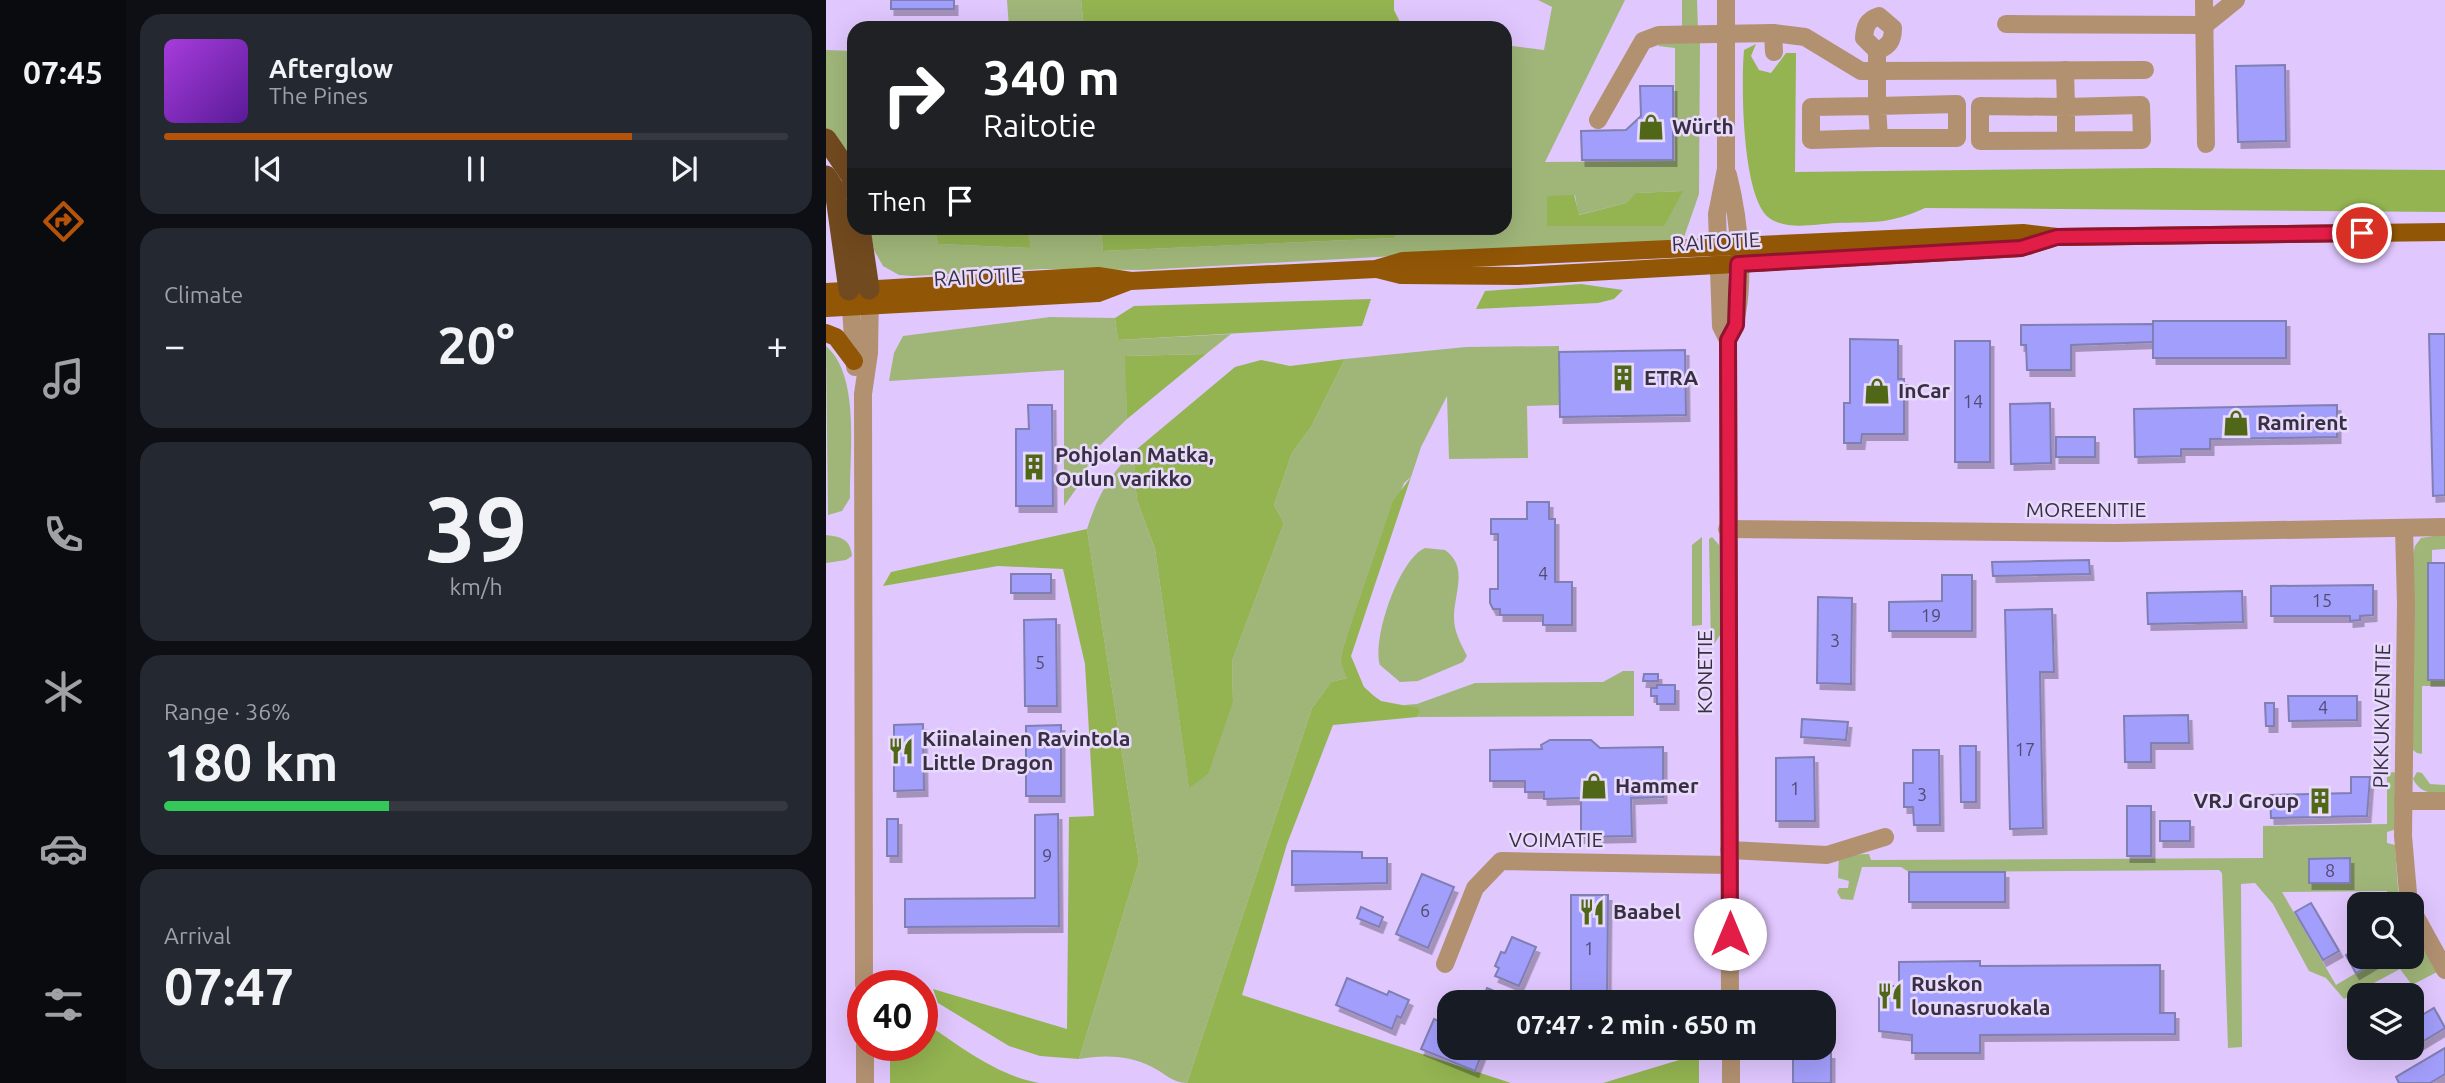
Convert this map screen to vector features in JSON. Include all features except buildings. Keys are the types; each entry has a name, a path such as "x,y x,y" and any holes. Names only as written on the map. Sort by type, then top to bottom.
{"highway":[{"path":"826,139 847,170"},
{"path":"826,176 835,190 860,298"},
{"path":"860,235 860,298"}],"main road":[{"name":"RAITOTIE","path":"826,308 860,298 1098,276 1131,281 1376,268 1403,261 1738,245 2023,233 2057,237 2445,232"},
{"name":"RAITOTIE","path":"1376,268 1401,275 1519,276 2021,248 2057,237"},
{"name":"RAITOTIE","path":"826,292 860,298"},
{"path":"826,333 836,337 854,361"}],"street":[{"path":"1726,0 1726,169"},
{"path":"2204,0 2206,144"},
{"path":"2006,24 2205,25 2236,0"},
{"path":"1773,33 1774,52"},
{"path":"1598,120 1643,41 1659,35 1773,33 1805,37 1861,71 2146,70"},
{"path":"1877,51 1879,138"},
{"path":"2066,70 2066,139"},
{"path":"1956,104 1957,138 1879,138 1811,140 1811,107 1956,104"},
{"path":"2141,105 2142,140 1980,141 1980,106 2066,107 2141,105"},
{"name":"KONETIE","path":"1726,169 1736,209 1738,245 1736,325 1728,340"},
{"name":"KONETIE","path":"1726,169 1717,214 1717,265 1721,326 1728,340 1730,990"},
{"path":"860,298 854,361 863,394"},
{"path":"860,298 869,353 863,394 864,970"},
{"name":"MOREENITIE","path":"1727,529 2115,533 2445,527"},
{"name":"PIKKUKIVENTIE","path":"2404,528 2406,701 2403,801 2408,892"},
{"path":"2403,801 2445,801"},
{"name":"VOIMATIE","path":"1445,964 1475,888 1501,861 1827,855 1885,837"},
{"path":"2424,932 2445,970"},
{"path":"1731,1060 1731,1083"},
{"path":"865,1061 865,1083"}],"green space":[{"path":"1007,0 1081,0 1083,21 1008,21"},
{"path":"1081,0 1394,0 1394,10 1400,21 1083,21"},
{"path":"1538,0 1625,0 1545,162 1675,161 1675,48 1658,46 1661,43 1700,43 1699,194 1683,240 1142,270 1042,269 913,276 899,275 883,266 874,250 871,235 936,235 938,244 1029,248 1028,235 1102,235 1103,251 1395,238 1396,235 1512,235 1512,46 1544,50 1552,7","holes":["1683,191 1547,226 1575,195 1578,215 1626,203 1637,193"]},
{"path":"1682,0 1697,0 1698,29 1682,27"},
{"path":"1756,44 1751,56 1759,70 1771,73 1786,53 1796,53 1795,172 2156,168 2445,170 2445,212 1925,208 1882,221 1801,226 1783,224 1768,217 1759,205 1748,163 1743,112 1744,50"},
{"path":"826,50 847,51 847,156 826,129"},
{"path":"1683,191 1664,226 1547,226 1547,196 1574,195 1579,215 1626,203 1636,193"},
{"path":"936,235 1029,235 1030,248 938,244"},
{"path":"1102,235 1396,235 1395,238 1103,251"},
{"path":"1581,284 1623,290 1614,299 1598,303 1476,309 1485,291"},
{"path":"1371,299 1362,326 1118,340 1115,318 1134,306"},
{"path":"1050,317 1115,318 1118,340 1231,334 1206,354 1126,356 1127,419 1093,452 1081,482 1064,506 1064,370 889,381 894,353 903,336"},
{"path":"826,346 837,359 844,376 851,417 850,498 842,511 828,515"},
{"path":"1559,346 1560,405 1527,406 1528,458 1449,459 1447,396 1421,447 1411,477 1404,483 1344,645 1347,678 1331,682 1312,708 1187,1083 1173,1080 1152,1067 1125,1058 1079,1059 1139,862 1087,529 1100,495 1112,476 1137,449 1134,472 1137,500 1155,549 1189,787 1233,702 1232,661 1284,523 1274,505 1292,453 1311,427 1345,359 1466,347"},
{"path":"1206,354 1127,419 1125,356"},
{"path":"1345,359 1311,427 1292,453 1274,505 1284,523 1232,661 1233,702 1208,774 1189,788 1155,549 1137,500 1134,472 1137,449 1235,367 1261,360 1290,366"},
{"path":"1411,477 1351,656 1364,687 1374,696 1381,701 1418,708 1420,713 1417,717 1333,725 1287,844 1242,995 1511,1083 1187,1083 1312,708 1331,682 1347,678 1341,662 1344,645 1393,501"},
{"path":"1087,529 1139,862 1079,1059 1040,1056 1009,1046 938,1003 938,990 1067,1029 1069,817 1094,816 1085,664 1063,569 998,566 883,586 891,572"},
{"path":"2445,534 2445,549 2432,550 2432,563 2428,564 2428,680 2445,680 2445,686 2422,686 2422,754 2413,750 2412,559 2415,546 2421,538"},
{"path":"826,535 847,542 852,556 846,560 826,563"},
{"path":"1702,537 1702,625 1692,626 1692,545"},
{"path":"1712,537 1719,545 1720,635 1711,649 1709,539"},
{"path":"1425,548 1445,550 1457,564 1454,623 1467,656 1463,662 1418,681 1400,682 1380,665 1380,637 1397,583 1415,555"},
{"path":"1623,671 1634,671 1634,716 1417,717 1420,713 1404,705 1417,704 1475,683 1603,682"},
{"path":"2394,772 2397,777 2397,829 2387,832 2387,843 2395,845 2398,892 2282,892 2336,985 2363,969 2400,969 2374,983 2347,983 2347,997 2344,999 2326,978 2309,971 2273,904 2255,883 2241,884 2242,1047 2228,1048 2222,873 2219,870 1909,872 1901,867 1862,867 1853,900 1841,899 1837,892 1839,888 1848,888 1849,881 1838,878 1839,855 1869,854 1871,860 2263,858 2263,826 2387,824 2387,773"},
{"path":"2417,772 2422,773 2430,784 2445,785 2445,794 2431,793 2419,787 2413,779"},
{"path":"2424,948 2437,972 2410,983 2400,969 2424,969"},
{"path":"938,1032 992,1066 1039,1083 890,1083 890,1061 938,1061"},
{"path":"1679,1060 1699,1060 1699,1083 1603,1083"}],"place":[{"name":"Würth","path":"1651,127"},
{"name":"ETRA","path":"1623,378"},
{"name":"InCar","path":"1877,391"},
{"name":"Ramirent","path":"2236,423"},
{"name":"Pohjolan Matka, Oulun varikko","path":"1034,467"},
{"name":"Kiinalainen Ravintola Little Dragon","path":"901,751"},
{"name":"Hammer","path":"1594,786"},
{"name":"VRJ Group","path":"2320,801"},
{"name":"Baabel","path":"1592,912"},
{"name":"Ruskon lounasruokala","path":"1890,996"}],"route":[{"path":"1730,934 1728,340 1736,325 1738,264 2021,248 2057,237 2362,233"}]}
